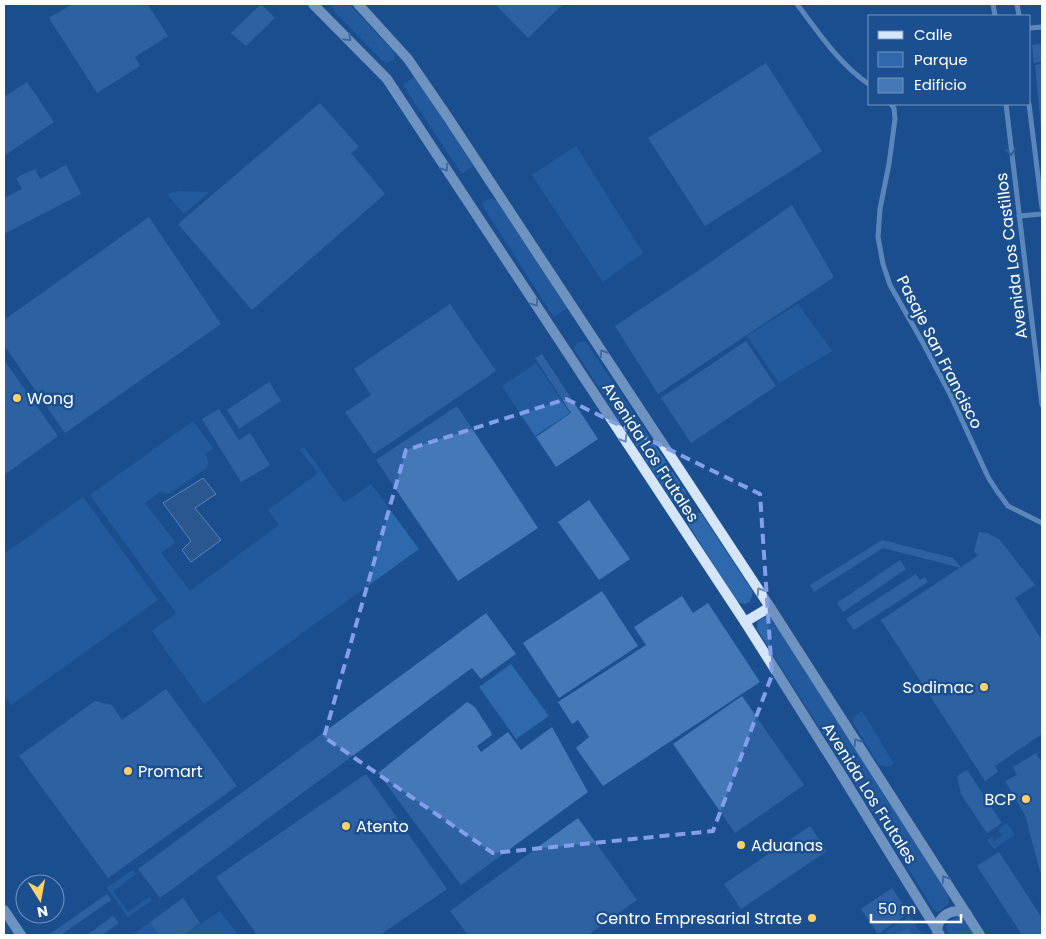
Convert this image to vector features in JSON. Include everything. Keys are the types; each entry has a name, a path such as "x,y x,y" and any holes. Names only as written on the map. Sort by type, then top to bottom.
{"main road":[{"name":"Avenida Los Frutales","path":"313,4 387,79 745,622 939,933"},
{"name":"Avenida Los Frutales","path":"358,4 408,59 442,108 770,607 980,935"},
{"path":"745,622 770,607"},
{"path":"4,910 21,935"},
{"path":"939,933 940,921 948,913 957,911 967,914"}],"street":[{"path":"797,4 840,60 856,76 868,84"},
{"name":"Pasaje San Francisco","path":"892,105 894,108 895,119 880,209 878,237 883,264 890,285 950,394 996,491 1008,506 1042,523"},
{"name":"Avenida Los Castillos","path":"1006,105 1041,380 1042,405"},
{"path":"1030,105 1042,208"},
{"path":"1019,216 1042,214"}],"highlighted area":[{"path":"566,399 760,494 772,675 713,831 493,853 324,737 406,450"}],"green space":[{"path":"332,4 349,4 393,51 395,58 386,63 382,60 334,11"},
{"path":"415,76 473,166 462,174 403,85"},
{"path":"576,146 643,253 603,282 532,175"},
{"path":"179,191 209,192 184,214 167,194"},
{"path":"488,199 497,201 567,308 554,317 484,208 483,203"},
{"path":"798,304 832,351 779,383 747,336"},
{"path":"581,341 586,342 686,492 682,500 672,501 574,349 576,344"},
{"path":"536,363 570,413 535,436 502,386"},
{"path":"193,421 213,448 206,453 207,468 168,494 160,492 145,503 175,542 161,553 190,591 279,525 268,510 318,473 300,450 304,447 344,503 371,484 419,549 204,704 152,631 176,613 90,495"},
{"path":"83,497 158,600 11,705 4,694 4,554"},
{"path":"692,512 701,513 753,592 750,602 745,604 737,602 688,524 686,518"},
{"path":"771,616 948,894 949,903 940,911 937,912 933,908 757,629 758,621"},
{"path":"511,664 549,716 516,739 479,687"},
{"path":"862,711 894,764 890,766 879,765 853,722 854,717"},
{"path":"1007,823 1015,835 994,849 987,840 992,837 994,841 1002,836 998,829"},
{"path":"133,870 136,874 113,891 128,912 149,897 152,900 128,917 107,888"},
{"path":"220,911 238,935 184,935"},
{"path":"910,916 922,935 888,935 886,931"},
{"path":"957,917 963,917 974,935 949,935 948,924"},
{"path":"150,922 159,935 132,935"}],"shaded area":[{"path":"203,478 216,494 195,508 221,540 191,562 182,550 191,541 163,503"}],"building":[{"path":"72,4 149,4 125,19 148,5 168,36 135,57 140,66 97,93 49,18"},
{"path":"261,4 275,18 246,46 231,33"},
{"path":"495,4 563,4 528,38"},
{"path":"1042,44 1042,62 1034,63 1032,45"},
{"path":"766,63 822,151 705,226 648,138"},
{"path":"1042,64 1042,127 1041,127 1035,65"},
{"path":"27,82 54,122 4,156 4,97"},
{"path":"320,103 359,147 351,153 385,194 252,310 178,224"},
{"path":"66,165 81,194 4,234 4,198 22,189 16,178 35,169 40,179"},
{"path":"792,205 834,277 658,394 615,326"},
{"path":"149,217 221,324 65,433 4,345 4,320"},
{"path":"450,304 496,371 374,454 345,412 371,395 354,369"},
{"path":"746,341 776,386 691,443 661,398"},
{"path":"542,354 598,439 556,467 536,437 571,413 535,358"},
{"name":"Wong","path":"4,360 58,436 4,475"},
{"path":"269,382 281,401 239,429 227,410"},
{"path":"457,406 538,528 458,581 376,460"},
{"path":"219,409 239,440 250,433 270,465 241,482 202,419"},
{"path":"589,500 630,559 599,580 558,522"},
{"name":"Sodimac","path":"979,532 988,533 1000,540 1035,585 1015,598 1042,640 1042,734 995,766 998,772 985,781 881,620 979,555 974,552"},
{"path":"882,540 953,558 961,568 883,548 814,592 810,585"},
{"path":"900,560 906,569 843,612 837,603"},
{"path":"916,574 920,580 925,577 928,582 854,630 846,619"},
{"path":"602,591 638,646 559,698 523,643"},
{"path":"682,596 693,613 708,603 760,682 603,786 576,748 589,737 578,720 572,724 558,702 646,645 634,627"},
{"path":"486,613 516,654 481,679 472,668 160,898 138,869"},
{"name":"Promart","path":"166,689 237,786 108,878 19,756 95,701 112,705 122,720"},
{"path":"742,696 804,785 735,833 673,744"},
{"path":"467,702 475,707 492,735 477,746 481,752 508,732 521,750 552,727 588,792 461,885 378,773"},
{"path":"1036,753 1042,761 1042,879 1025,815 1005,781 1017,775 1013,767"},
{"path":"967,770 1002,823 987,833 961,794 957,776"},
{"name":"Atento","path":"366,774 447,889 380,935 257,935 216,877"},
{"path":"578,818 637,900 588,935 468,935 450,911"},
{"path":"810,826 827,851 741,909 724,884"},
{"path":"999,852 1042,918 1042,934 1022,935 977,866"},
{"path":"892,888 909,913 878,934 861,909"},
{"path":"107,894 111,900 61,935 50,934"},
{"path":"183,898 200,923 184,935 159,935 150,922"},
{"path":"113,916 119,923 102,935 87,935"},
{"path":"908,928 913,935 897,935"}],"place":[{"name":"Wong","path":"17,398"},
{"name":"Sodimac","path":"984,687"},
{"name":"Promart","path":"128,771"},
{"name":"BCP","path":"1026,799"},
{"name":"Atento","path":"346,826"},
{"name":"Aduanas","path":"741,845"},
{"name":"Centro Empresarial Strate","path":"812,918"}]}
